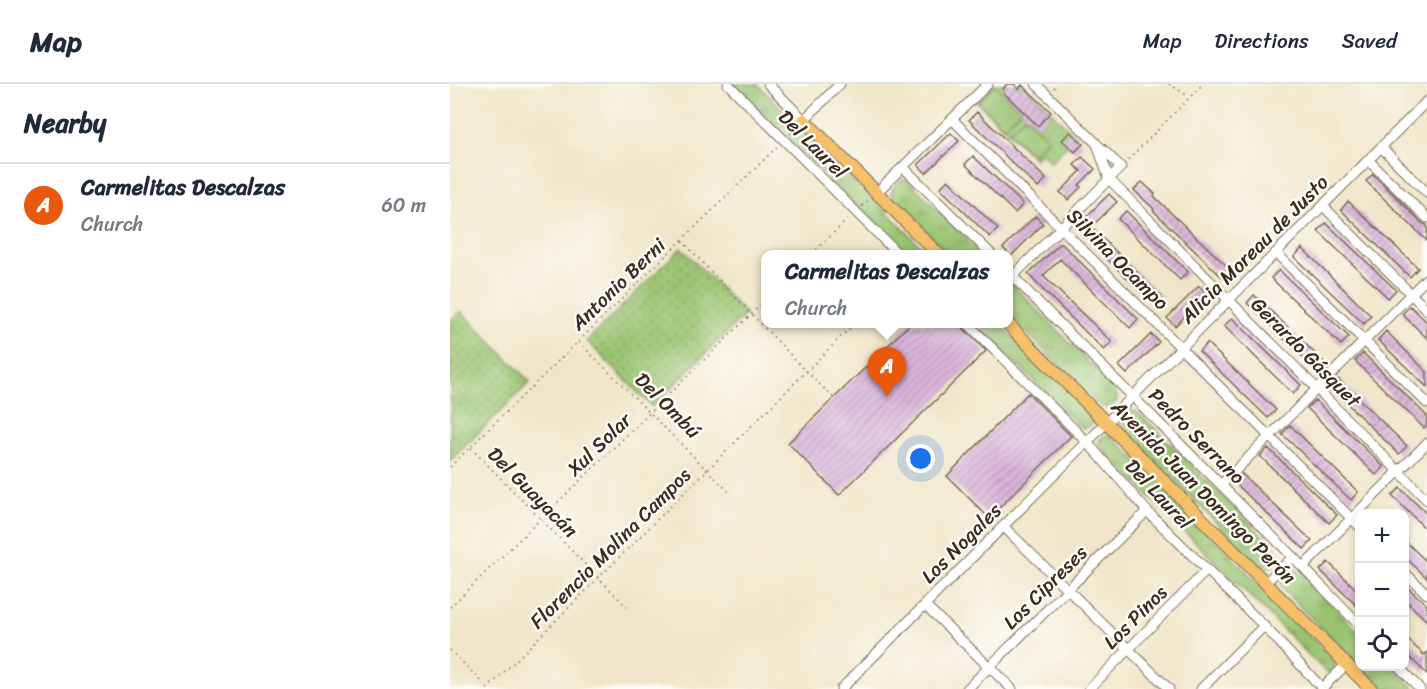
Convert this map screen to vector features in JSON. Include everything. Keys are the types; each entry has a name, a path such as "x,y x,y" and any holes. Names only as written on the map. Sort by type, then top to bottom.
{"main road":[{"path":"804,120 933,250"},
{"name":"Avenida Juan Domingo Perón","path":"1012,328 1371,689"}],"street":[{"name":"Del Laurel","path":"728,84 893,250"},
{"path":"768,84 804,120 840,84"},
{"path":"876,193 988,84"},
{"name":"Gerardo Gásquet","path":"1036,84 1121,167"},
{"name":"Alicia Moreau de Justo","path":"1107,422 1427,101"},
{"name":"Silvina Ocampo","path":"952,119 1355,523"},
{"name":"Gerardo Gásquet","path":"1097,144 1109,179 1427,500"},
{"path":"1381,147 1427,193"},
{"path":"1368,160 1427,218"},
{"path":"903,166 986,250"},
{"path":"1013,272 1061,228 1121,167"},
{"path":"1323,206 1427,310"},
{"path":"1276,253 1427,403"},
{"name":"Pedro Serrano","path":"1013,276 1355,622"},
{"path":"1221,485 1427,278"},
{"name":"Del Laurel","path":"972,328 1088,442 1148,511 1264,626 1322,689"},
{"name":"Los Nogales","path":"841,689 1107,422"},
{"path":"1303,567 1427,442"},
{"name":"Los Cipreses","path":"967,689 1148,511"},
{"path":"1003,526 1169,689"},
{"path":"1266,582 1293,557"},
{"name":"Los Pinos","path":"1089,689 1207,570"},
{"path":"1409,577 1427,594"},
{"path":"925,605 1012,689"},
{"path":"1201,689 1264,626"},
{"path":"1322,689 1347,664"},
{"path":"1403,671 1419,689"},
{"path":"849,681 858,689"}],"path":[{"path":"1169,84 1190,97"},
{"path":"1121,167 1203,84"},
{"name":"Antonio Berni","path":"450,467 804,120"},
{"path":"817,250 876,193"},
{"path":"681,241 761,324"},
{"name":"Xul Solar","path":"450,607 761,304"},
{"path":"765,328 834,398"},
{"name":"Florencio Molina Campos","path":"488,689 850,328"},
{"name":"Del Ombú","path":"579,341 732,495"},
{"name":"Del Guayacán","path":"470,448 627,607"},
{"path":"450,650 488,689"}],"green space":[{"path":"733,84 757,84 925,250 901,250"},
{"path":"995,84 1023,84 1076,136 1051,162 1041,152 1035,159 977,102"},
{"path":"995,85 1021,110 1004,127 978,102"},
{"path":"1025,116 1048,139 1032,155 1009,132"},
{"path":"905,179 911,183 978,250 945,250 894,199 891,194 895,184"},
{"path":"681,248 746,314 652,407 587,341"},
{"path":"1013,285 1115,389 1117,399 1115,403 1105,408 1098,404 1013,319"},
{"path":"461,311 530,382 450,461 450,321"},
{"path":"981,328 1003,328 1088,411 1092,418 1091,425 1083,428 1076,423"},
{"path":"1128,411 1135,411 1141,415 1275,548 1279,555 1274,565 1265,567 1257,564 1125,430 1122,420"},
{"path":"1108,435 1114,438 1334,660 1333,670 1327,672 1323,669 1102,449 1099,445 1100,439"},
{"path":"1290,570 1296,570 1355,628 1355,661 1284,591 1280,584"},
{"path":"1365,671 1397,671 1414,688 1412,689 1384,689"}],"building":[{"path":"1007,84 1014,84 1019,89 1022,85 1051,112 1038,126 1004,93 1003,89"},
{"path":"977,112 1046,179 1038,188 969,120"},
{"path":"1070,132 1083,144 1075,152 1062,140"},
{"path":"951,133 959,141 926,173 918,165"},
{"path":"973,156 1023,204 1015,213 965,164"},
{"path":"1082,157 1095,169 1068,200 1060,192 1081,171 1074,165"},
{"path":"1373,174 1422,223 1427,225 1427,241 1366,181"},
{"path":"948,180 998,229 990,237 940,188"},
{"path":"1142,182 1230,269 1222,277 1134,190"},
{"path":"1109,194 1117,202 1091,227 1161,296 1153,304 1091,243 1093,242 1077,226"},
{"path":"1348,201 1418,268 1410,277 1341,210"},
{"path":"1126,211 1188,272 1180,280 1118,219"},
{"path":"1035,216 1043,224 1013,254 1013,250 1003,248"},
{"path":"1326,223 1396,290 1388,298 1318,231"},
{"path":"1061,243 1138,319 1130,328 1060,259 1043,276 1112,342 1104,350 1028,274"},
{"path":"1302,248 1371,316 1364,324 1294,257"},
{"path":"1279,270 1349,337 1341,345 1271,278"},
{"path":"1199,286 1207,294 1175,326 1167,318"},
{"path":"1254,295 1324,362 1316,370 1247,303"},
{"path":"1410,306 1427,322 1427,338 1402,314"},
{"path":"1232,318 1301,385 1293,394 1224,326"},
{"path":"906,328 963,328 986,351 839,495 788,443"},
{"path":"1386,331 1427,372 1427,387 1378,340"},
{"path":"1151,334 1159,342 1127,374 1119,366"},
{"path":"1207,343 1276,410 1268,418 1199,351"},
{"path":"1363,353 1427,416 1427,425 1424,428 1355,361"},
{"path":"1338,379 1407,446 1399,454 1330,387"},
{"path":"1028,393 1071,436 989,518 947,476"},
{"path":"1315,400 1384,467 1376,475 1307,408"},
{"path":"1290,425 1358,492 1351,500 1282,434"},
{"path":"1268,448 1337,515 1329,523 1260,456"},
{"path":"1242,474 1312,541 1304,549 1234,482"},
{"path":"1400,488 1427,514 1427,530 1409,513 1409,509 1405,509 1392,496"},
{"path":"1409,545 1427,562 1427,578 1409,561"},
{"path":"1328,562 1355,588 1355,604 1320,570"},
{"path":"1409,589 1427,605 1427,621 1409,604"},
{"path":"1409,641 1424,655 1427,652 1427,674 1409,657"}],"place":[{"name":"Carmelitas Descalzas","path":"887,397"}]}
